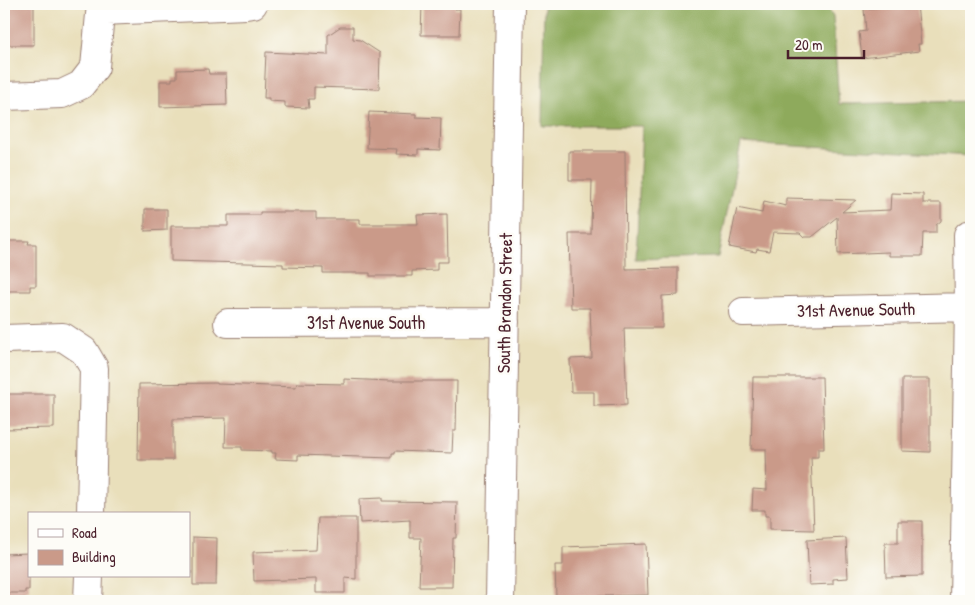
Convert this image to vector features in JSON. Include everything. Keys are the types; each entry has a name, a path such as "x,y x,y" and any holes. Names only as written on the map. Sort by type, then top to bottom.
{"street":[{"path":"4,96 62,94 81,85 95,67 101,7 246,6 253,4"},
{"name":"South Brandon Street","path":"500,601 510,4"},
{"path":"964,601 969,307 968,236"},
{"name":"31st Avenue South","path":"743,312 969,307"},
{"name":"31st Avenue South","path":"228,323 505,322"},
{"path":"4,340 63,337 84,351 94,368 91,512"},
{"path":"88,601 89,578"}],"green space":[{"path":"544,4 826,4 833,16 839,104 971,101 971,156 741,143 718,257 636,259 642,126 542,126"}],"building":[{"path":"6,4 34,4 34,45 4,45"},
{"path":"422,4 455,4 455,9 460,9 459,35 421,35"},
{"path":"917,4 921,44 918,44 919,51 862,58 859,32 866,31 864,9"},
{"path":"340,27 353,27 353,39 360,40 380,53 379,89 314,87 314,99 308,99 309,108 285,107 285,102 269,101 269,98 264,98 266,52 328,55 328,35"},
{"path":"208,69 209,74 226,74 227,105 160,107 160,81 172,81 172,78 177,78 177,70"},
{"path":"369,112 416,114 416,117 441,118 440,150 418,149 418,155 396,154 397,149 367,148"},
{"path":"569,151 625,151 626,269 678,268 678,295 662,296 662,328 624,328 627,405 594,406 594,392 571,392 570,359 592,358 590,308 571,308 569,234 591,234 592,180 569,180"},
{"path":"891,193 923,194 923,203 941,203 941,221 936,225 936,233 923,233 922,256 889,256 889,252 838,254 837,217 812,237 804,237 800,233 773,232 769,251 757,249 756,252 729,247 737,208 762,213 764,201 786,206 786,198 856,200 842,212 890,210"},
{"path":"145,209 167,209 167,230 145,231"},
{"path":"260,212 316,212 316,219 360,219 360,224 418,224 417,215 447,214 448,262 437,262 437,270 412,271 412,276 370,276 370,273 323,273 323,268 283,267 283,264 171,261 171,226 228,226 228,215 260,215"},
{"path":"4,241 29,241 28,244 36,244 36,286 30,286 30,291 4,291"},
{"path":"753,377 822,377 824,449 818,449 818,457 811,457 814,530 770,529 770,516 765,516 765,510 752,510 753,489 767,490 766,449 751,449"},
{"path":"344,379 457,381 456,431 453,431 452,453 395,451 395,453 392,453 392,458 298,455 298,460 275,459 276,453 272,453 272,451 242,450 242,447 225,447 226,418 173,419 173,460 138,460 139,384 217,383 296,387 297,383 344,384"},
{"path":"902,379 930,379 930,452 902,451"},
{"path":"4,394 54,394 54,428 4,429"},
{"path":"382,498 382,501 457,502 456,538 453,538 452,587 419,587 421,538 410,538 410,520 360,523 359,499"},
{"path":"318,518 356,518 356,579 345,578 345,593 316,593 316,579 254,581 253,552 316,550"},
{"path":"898,521 922,521 922,576 886,577 885,543 898,543"},
{"path":"193,537 217,538 216,585 193,585"},
{"path":"846,538 848,578 833,579 833,584 809,585 807,540"},
{"path":"646,544 648,595 556,597 555,565 563,565 563,547"},
{"path":"28,553 29,590 25,590 25,593 4,593 4,554"}]}
